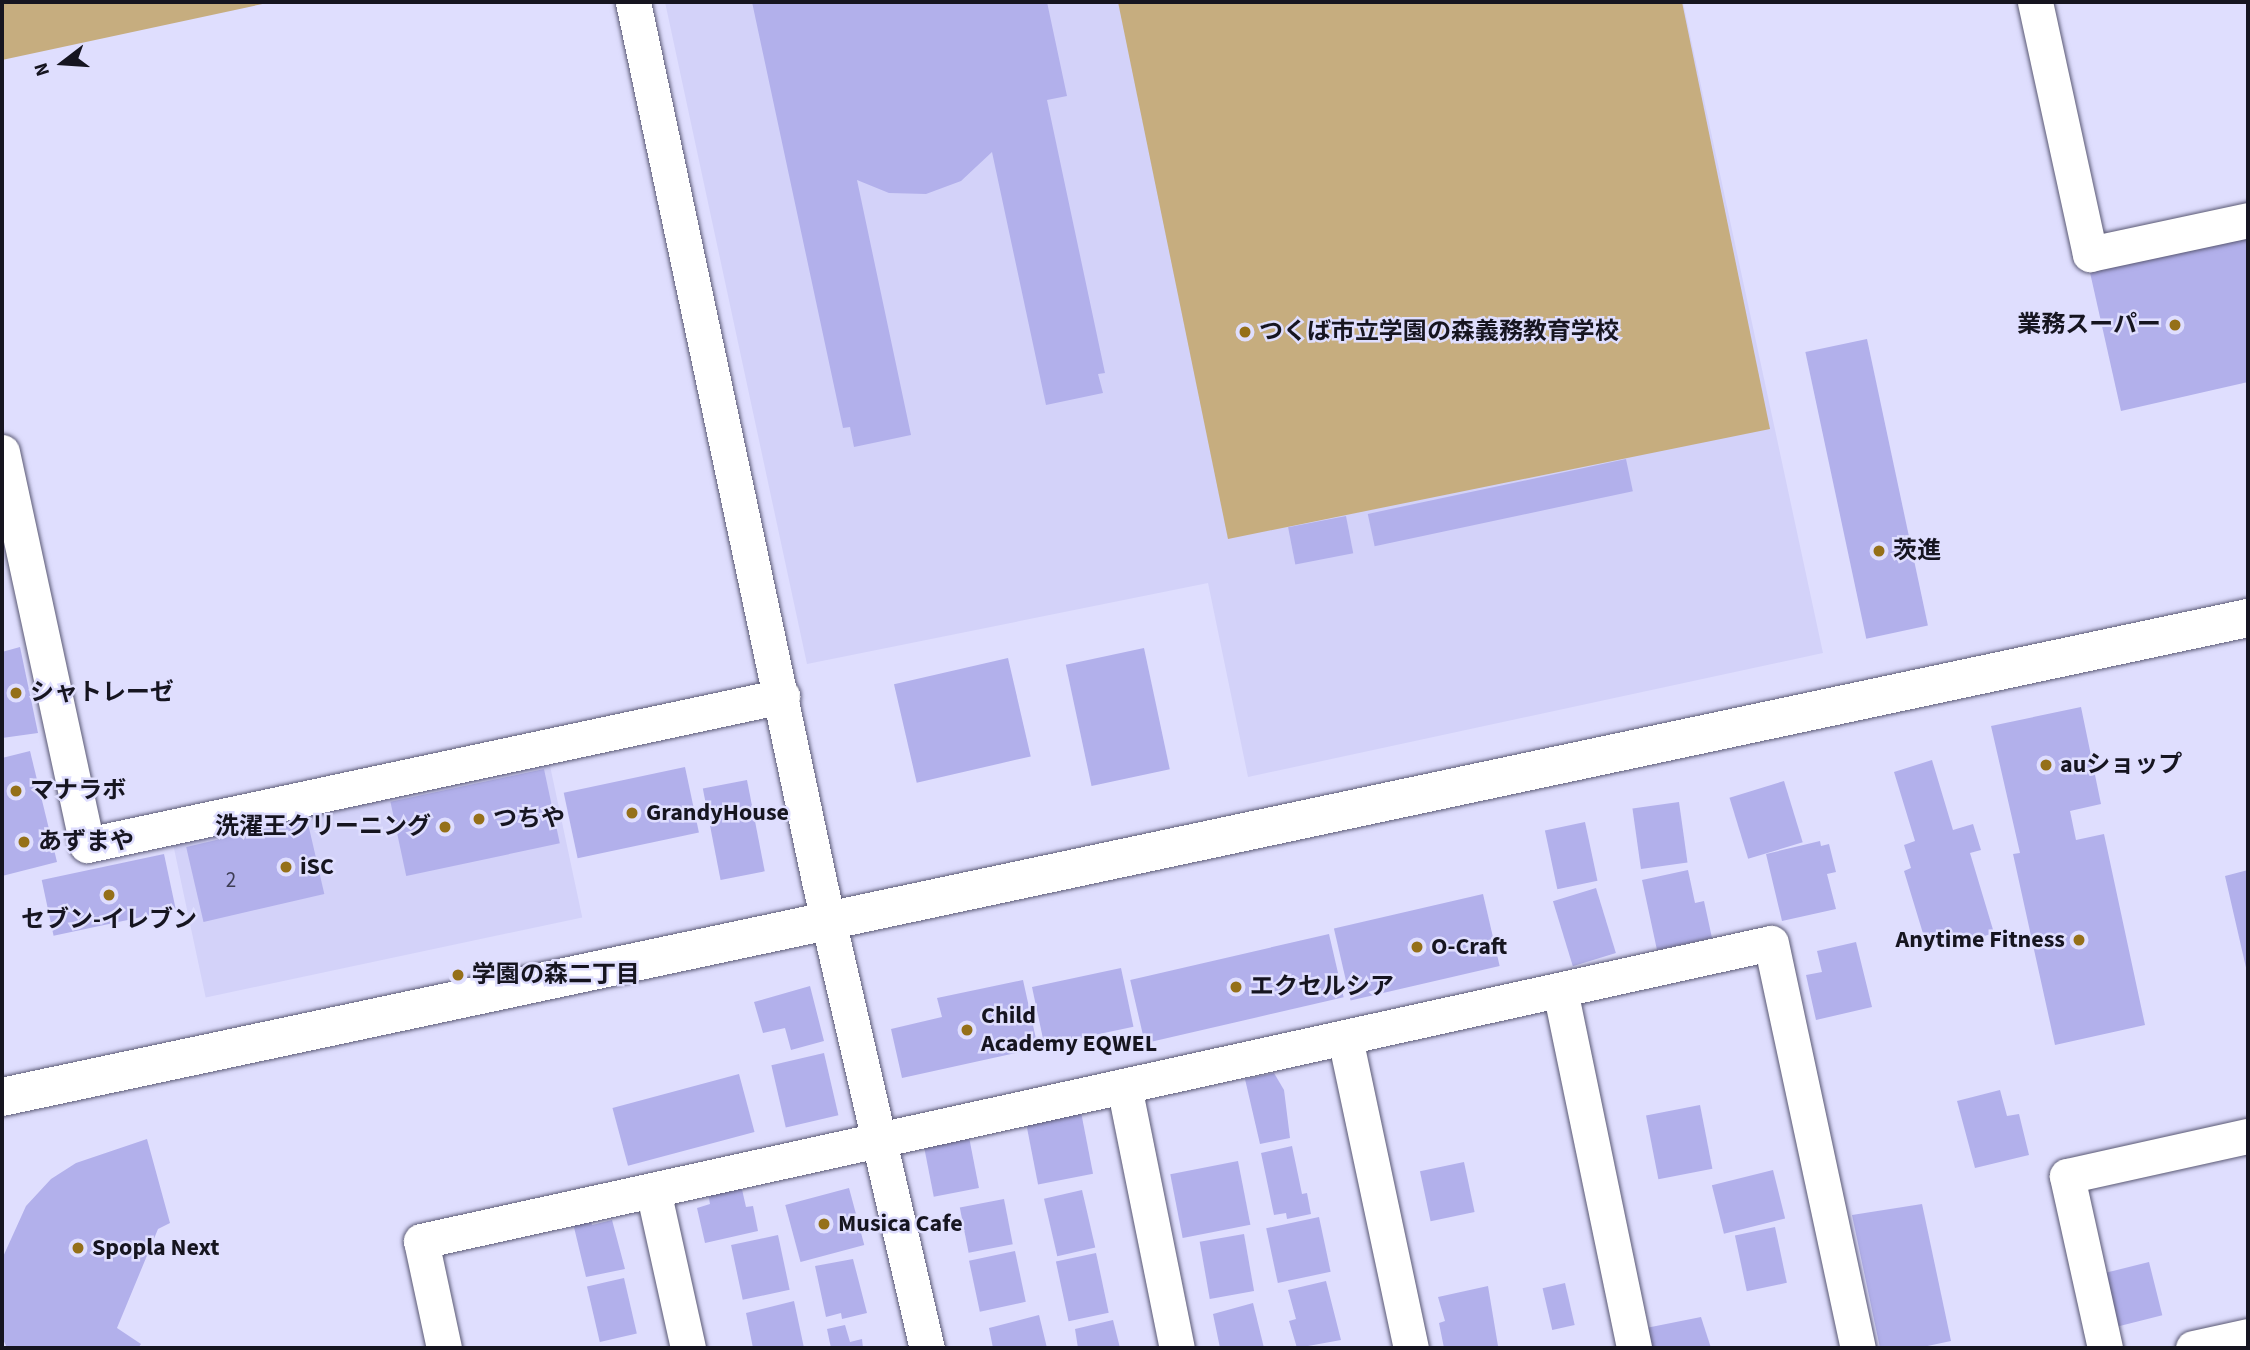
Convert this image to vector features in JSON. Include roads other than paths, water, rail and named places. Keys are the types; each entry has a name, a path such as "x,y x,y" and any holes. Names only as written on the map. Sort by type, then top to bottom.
{"street":[{"path":"633,2 828,922 927,1348"},
{"path":"2035,2 2090,254 2248,220"},
{"path":"2,452 87,845 782,696"},
{"path":"2,1097 2248,618"},
{"path":"444,1348 421,1241 1771,943 1858,1348"},
{"path":"1560,990 1634,1348"},
{"path":"1345,1038 1411,1348"},
{"path":"1124,1086 1177,1348"},
{"path":"2105,1348 2067,1176 2248,1136"},
{"path":"653,1190 688,1348"},
{"path":"2193,1348 2248,1336"}],"place":[{"name":"業務スーパー","path":"2175,325"},
{"name":"つくば市立学園の森義務教育学校","path":"1245,332"},
{"name":"茨進","path":"1879,551"},
{"name":"シャトレーゼ","path":"16,693"},
{"name":"auショップ","path":"2046,765"},
{"name":"マナラボ","path":"16,791"},
{"name":"GrandyHouse","path":"632,813"},
{"name":"つちや","path":"479,819"},
{"name":"洗濯王クリーニング","path":"445,827"},
{"name":"あずまや","path":"24,842"},
{"name":"iSC","path":"286,867"},
{"name":"セブン-イレブン","path":"109,895"},
{"name":"Anytime Fitness","path":"2079,940"},
{"name":"O-Craft","path":"1417,947"},
{"name":"学園の森二丁目","path":"458,975"},
{"name":"エクセルシア","path":"1236,987"},
{"name":"Child Academy EQWEL","path":"967,1030"},
{"name":"Musica Cafe","path":"824,1224"},
{"name":"Spopla Next","path":"78,1248"}]}
